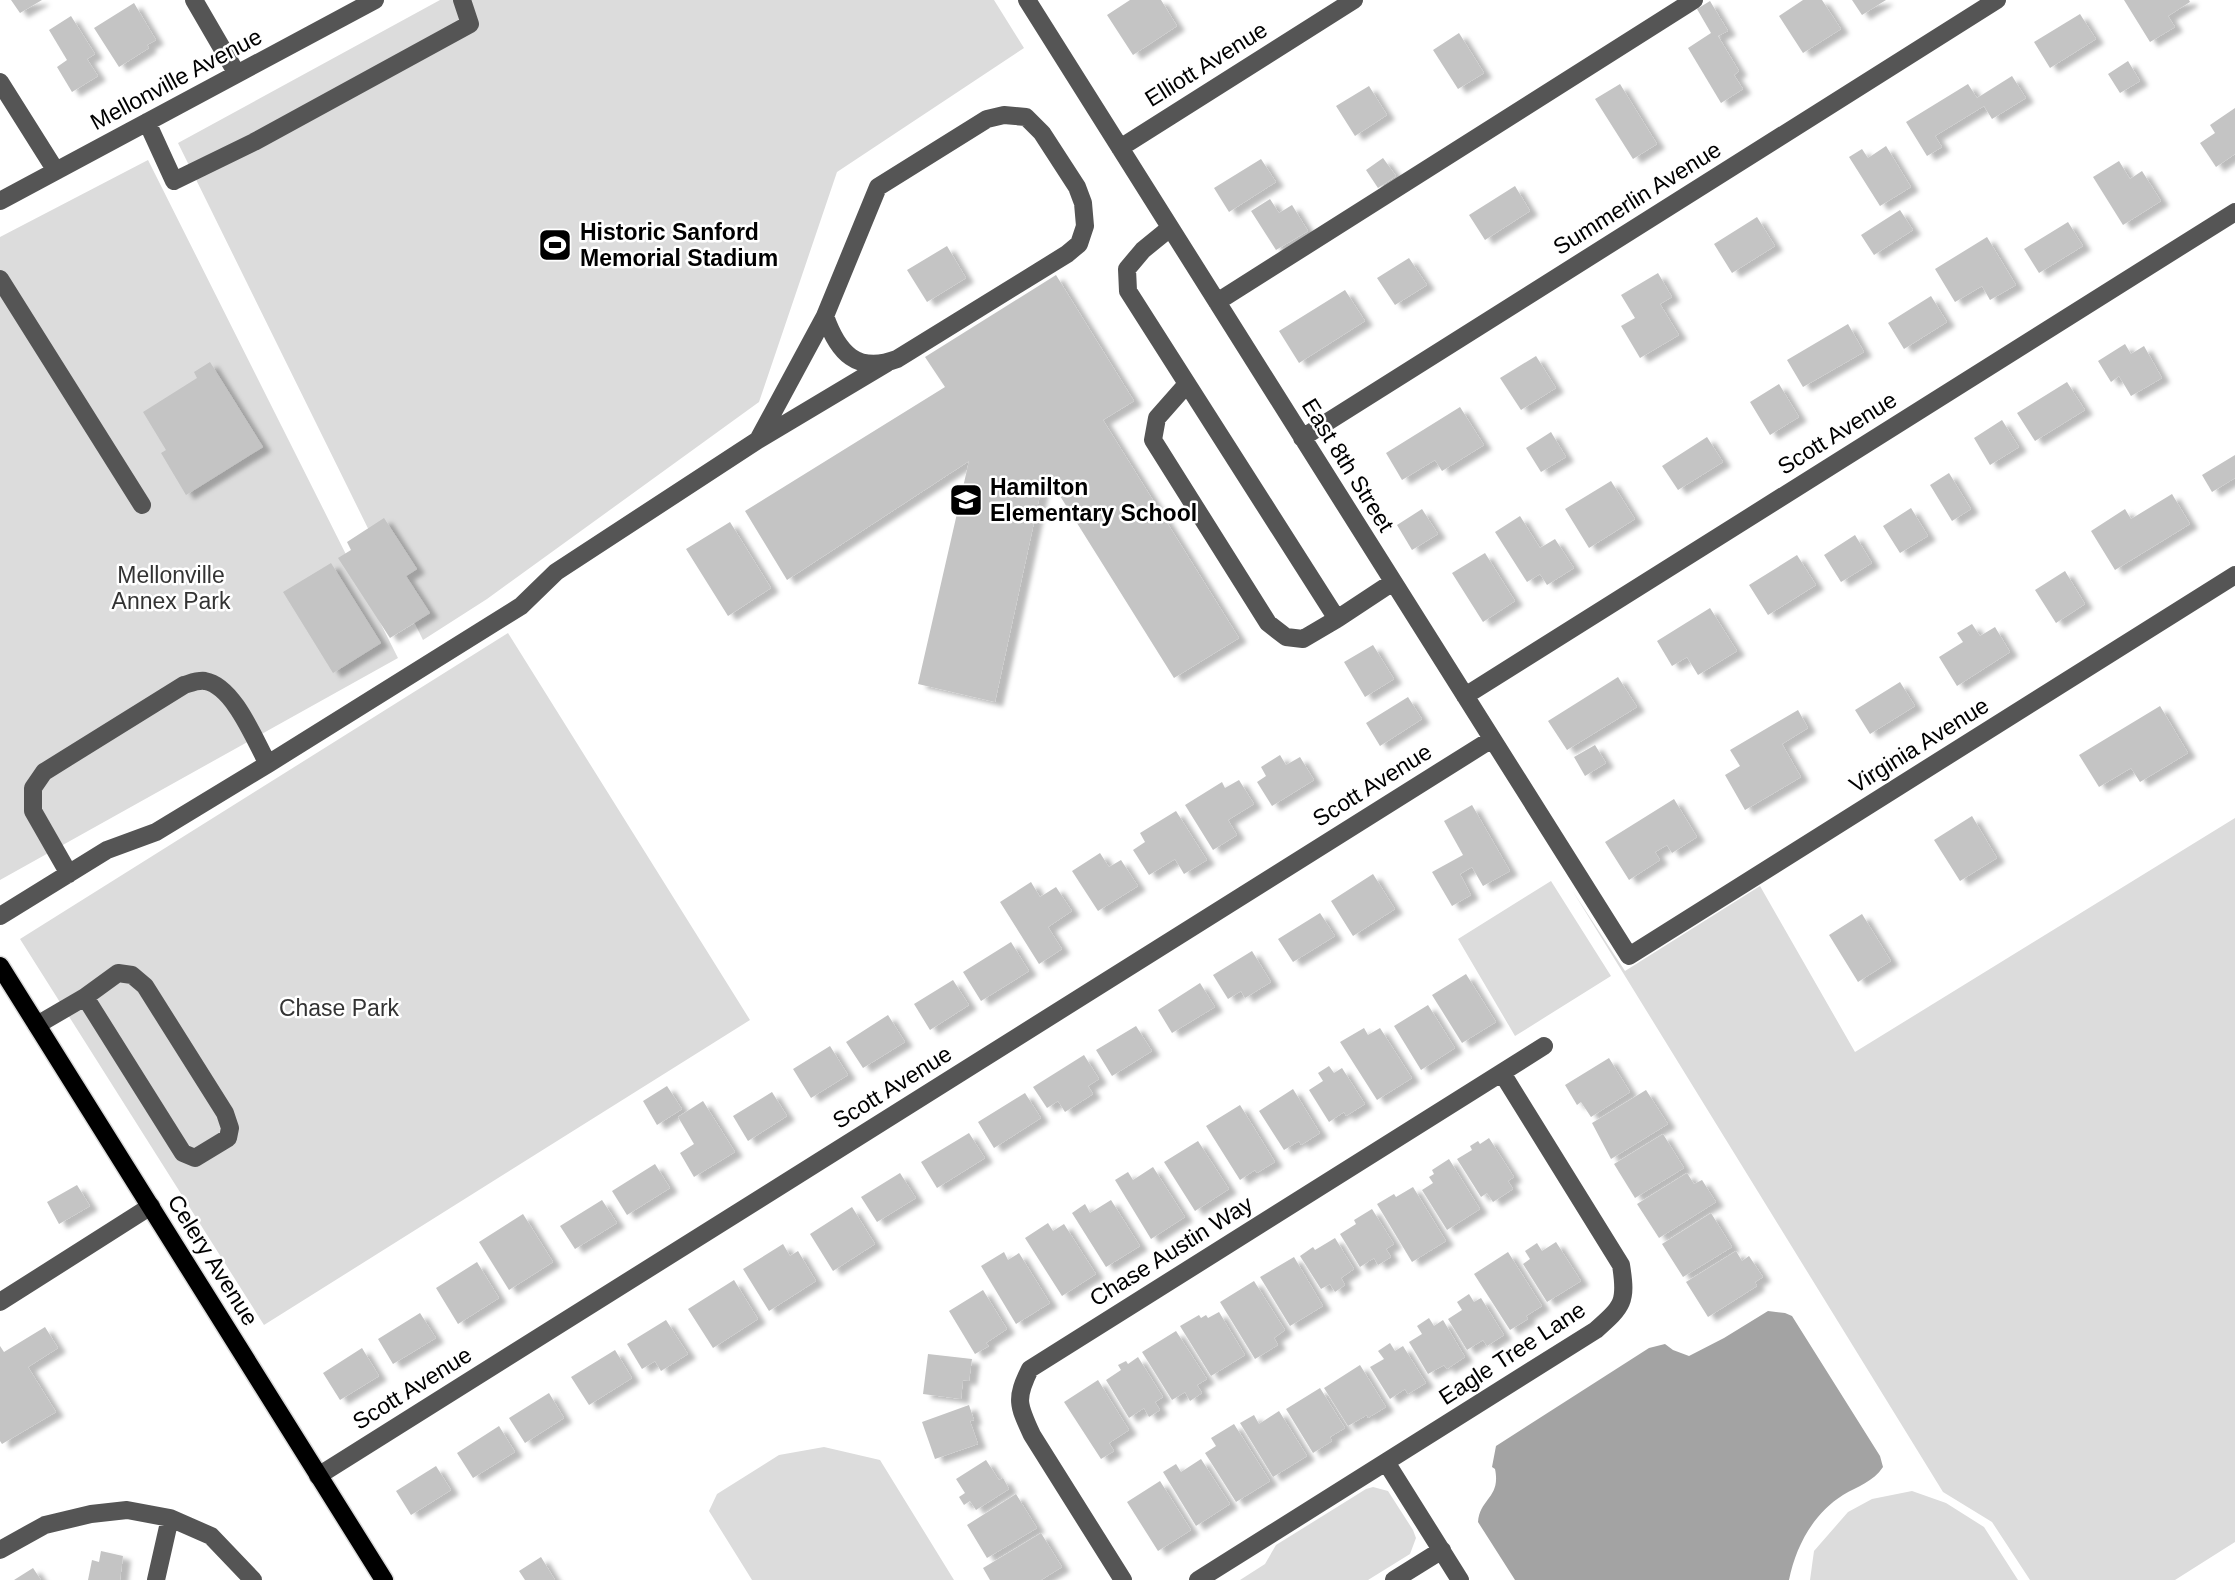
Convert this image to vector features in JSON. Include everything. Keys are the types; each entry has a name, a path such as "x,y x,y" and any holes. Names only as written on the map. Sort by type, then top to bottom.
{"main road":[{"name":"Celery Avenue","path":"0,966 384,1580"}],"street":[{"path":"194,0 237,74"},
{"name":"Mellonville Avenue","path":"0,201 375,0"},
{"path":"147,122 174,181 254,142 470,24 462,0"},
{"name":"East 8th Street","path":"1027,0 1629,956"},
{"name":"Elliott Avenue","path":"1120,148 1354,0"},
{"path":"1217,302 1694,0"},
{"name":"Summerlin Avenue","path":"1302,438 1997,0"},
{"path":"0,82 56,171"},
{"path":"758,440 825,316 878,187 987,119 1004,115 1026,117 1042,132 1077,187 1083,203 1085,226 1079,244 898,359 888,362 874,364 847,356 831,333 825,316"},
{"name":"Scott Avenue","path":"1465,696 2235,212"},
{"path":"1170,228 1143,250 1127,269 1128,291 1337,620"},
{"path":"0,279 142,505"},
{"path":"0,916 107,850 156,832 268,764 521,606 556,572 758,440 888,362"},
{"path":"1187,384 1157,418 1153,440 1268,623 1286,637 1303,639 1337,620 1393,582"},
{"name":"Virginia Avenue","path":"1629,956 2235,575"},
{"path":"69,874 33,811 33,788 44,772 184,685 202,680 215,684 234,702 268,764"},
{"name":"Scott Avenue","path":"318,1476 1492,739"},
{"path":"37,1025 85,997 118,973 132,975 145,986 225,1114 230,1128 228,1138 195,1158 183,1153 85,997"},
{"name":"Chase Austin Way","path":"1124,1580 1032,1435 1020,1409 1021,1388 1030,1369 1544,1046"},
{"name":"Eagle Tree Lane","path":"1198,1580 1596,1331 1618,1311 1625,1288 1621,1265 1502,1073"},
{"path":"0,1302 150,1206"},
{"path":"1386,1462 1461,1580"},
{"path":"0,1550 44,1525 91,1514 127,1510 170,1518 211,1536 253,1580"},
{"path":"156,1580 170,1518"},
{"path":"1394,1580 1442,1550"}],"green space":[{"path":"440,0 994,0 1024,48 837,172 759,402 487,599 423,640 178,143"},
{"name":"Mellonville Annex Park","path":"148,160 398,658 0,880 0,237"},
{"name":"Chase Park","path":"508,633 750,1020 264,1325 20,939"},
{"path":"2235,818 2235,1542 2175,1580 2030,1580 1992,1522 1943,1492 1572,890 1625,971 1760,886 1855,1052"},
{"path":"1551,881 1611,976 1515,1036 1458,939"},
{"path":"824,1447 880,1460 954,1580 752,1580 709,1511 717,1494 779,1455"},
{"path":"1373,1487 1388,1491 1413,1530 1416,1538 1410,1554 1368,1580 1240,1580 1265,1564 1276,1545"},
{"path":"1912,1491 1946,1503 1984,1527 2018,1580 1810,1580 1814,1551 1848,1512 1872,1499"}],"shaded area":[{"path":"1768,1311 1792,1316 1880,1456 1883,1467 1870,1480 1832,1503 1815,1521 1801,1543 1789,1580 1515,1580 1478,1522 1482,1508 1495,1486 1495,1469 1492,1467 1496,1446 1649,1348 1665,1344 1689,1356"}],"building":[{"path":"11,0 42,0 20,13"},
{"path":"1130,0 1161,0 1177,26 1133,55 1107,15"},
{"path":"1803,0 1822,0 1841,29 1803,53 1779,16"},
{"path":"1852,0 1886,0 1862,15"},
{"path":"2124,0 2190,2 2168,16 2175,27 2150,42"},
{"path":"1710,1 1728,31 1718,36 1739,71 1734,75 1743,89 1721,103 1688,48 1711,33 1697,9"},
{"path":"134,3 156,40 147,45 149,48 119,67 94,28"},
{"path":"2080,14 2096,39 2050,68 2034,42"},
{"path":"71,16 95,54 87,59 98,76 72,92 57,67 67,60 49,30"},
{"path":"1459,33 1484,73 1458,89 1433,50"},
{"path":"2128,61 2140,81 2120,93 2108,74"},
{"path":"2012,76 2026,98 1992,119 1984,106 1935,136 1942,147 1927,156 1906,122 1968,84 1977,98"},
{"path":"1620,84 1657,144 1633,159 1595,99"},
{"path":"1369,86 1387,115 1355,136 1336,106"},
{"path":"2235,108 2235,154 2216,167 2200,143 2215,133 2210,125"},
{"path":"1886,146 1911,187 1880,206 1849,157 1862,149 1868,158"},
{"path":"1383,158 1396,176 1378,188 1366,170"},
{"path":"1261,159 1276,182 1229,212 1214,188"},
{"path":"2119,161 2130,179 2142,171 2161,201 2123,225 2093,177"},
{"path":"1515,186 1530,211 1485,240 1469,215"},
{"path":"1270,199 1279,213 1292,205 1308,231 1276,250 1251,211"},
{"path":"1900,210 1913,230 1874,255 1861,235"},
{"path":"1757,217 1775,246 1732,273 1714,244"},
{"path":"2068,222 2083,246 2039,273 2024,249"},
{"path":"1987,237 2016,285 1990,300 1982,286 1955,302 1935,269"},
{"path":"947,246 966,278 927,302 907,270"},
{"path":"1409,258 1427,285 1395,305 1377,278"},
{"path":"1658,273 1672,297 1660,304 1679,335 1640,358 1621,326 1635,318 1621,295"},
{"path":"1056,275 1134,401 1103,420 1239,638 1174,678 1045,472 995,702 918,684 969,461 787,580 745,511 945,387 925,357"},
{"path":"1345,290 1365,321 1299,363 1279,331"},
{"path":"1931,296 1947,322 1904,349 1888,323"},
{"path":"1848,324 1864,352 1803,387 1787,360"},
{"path":"2125,344 2131,354 2144,346 2162,378 2131,396 2119,376 2111,382 2098,361"},
{"path":"1536,356 1556,388 1521,410 1500,378"},
{"path":"210,362 263,447 186,495 161,453 166,450 143,412 197,378 194,372"},
{"path":"2067,382 2085,410 2035,441 2017,413"},
{"path":"1779,384 1799,417 1770,435 1750,402"},
{"path":"1460,407 1484,445 1442,471 1435,460 1402,480 1386,453"},
{"path":"2002,420 2019,447 1990,465 1974,438"},
{"path":"1551,432 1566,457 1541,472 1526,448"},
{"path":"1707,437 1723,462 1678,490 1662,466"},
{"path":"2235,455 2235,478 2212,492 2202,475"},
{"path":"1949,473 1971,509 1952,521 1930,485"},
{"path":"1611,481 1635,519 1589,548 1565,509"},
{"path":"2172,494 2190,524 2115,570 2091,531 2125,509 2131,519"},
{"path":"1911,508 1928,536 1900,553 1883,526"},
{"path":"1422,509 1438,534 1412,550 1397,525"},
{"path":"1520,516 1540,548 1555,539 1574,568 1547,585 1540,574 1527,582 1495,532"},
{"path":"384,518 417,569 406,576 430,613 390,638 338,558 351,550 347,542"},
{"path":"730,522 771,588 728,616 686,549"},
{"path":"1855,535 1872,563 1841,582 1824,555"},
{"path":"1485,553 1515,601 1483,622 1452,573"},
{"path":"1797,555 1816,585 1768,615 1749,585"},
{"path":"331,563 381,643 333,673 283,592"},
{"path":"2065,571 2085,604 2056,623 2035,590"},
{"path":"1710,608 1737,651 1698,675 1687,657 1672,666 1657,641"},
{"path":"1972,624 1980,636 1995,627 2010,652 1957,686 1939,657 1963,642 1957,633"},
{"path":"1373,645 1394,679 1365,697 1344,662"},
{"path":"1618,677 1637,707 1567,750 1548,721"},
{"path":"1900,682 1915,706 1870,734 1855,710"},
{"path":"1408,697 1422,719 1380,746 1366,723"},
{"path":"2160,706 2188,753 2140,782 2131,768 2099,787 2079,755"},
{"path":"1798,710 1808,728 1782,744 1801,777 1745,810 1725,775 1740,766 1730,750"},
{"path":"1595,745 1606,763 1585,776 1574,757"},
{"path":"1280,755 1286,765 1300,757 1314,780 1272,806 1257,782 1266,776 1261,767"},
{"path":"1239,780 1254,804 1228,820 1237,835 1213,850 1185,805 1222,782 1225,788"},
{"path":"1674,799 1697,837 1672,853 1667,845 1655,852 1660,860 1629,880 1605,842"},
{"path":"1472,805 1510,871 1483,886 1472,867 1460,874 1471,895 1452,906 1432,872 1463,855 1444,821"},
{"path":"1176,811 1207,860 1184,874 1175,859 1149,875 1133,850 1145,842 1140,833"},
{"path":"1972,816 1997,858 1960,881 1934,840"},
{"path":"1100,853 1109,867 1121,860 1138,886 1098,911 1072,871"},
{"path":"1373,874 1395,909 1353,936 1331,901"},
{"path":"1031,882 1040,897 1056,887 1072,911 1048,927 1062,949 1039,964 1000,902"},
{"path":"1320,913 1335,936 1293,962 1278,939"},
{"path":"1862,914 1891,961 1858,982 1829,935"},
{"path":"1011,942 1029,971 981,1001 963,972"},
{"path":"1252,951 1271,982 1245,998 1241,991 1228,999 1213,975"},
{"path":"1466,974 1496,1022 1462,1043 1432,995"},
{"path":"953,980 969,1005 930,1030 914,1004"},
{"path":"1200,983 1215,1007 1172,1033 1158,1010"},
{"path":"1428,1005 1455,1048 1421,1070 1394,1026"},
{"path":"888,1015 905,1042 863,1068 846,1042"},
{"path":"1136,1026 1152,1051 1112,1076 1096,1050"},
{"path":"1364,1028 1368,1035 1380,1028 1412,1078 1377,1100 1340,1042"},
{"path":"830,1046 848,1075 811,1098 793,1069"},
{"path":"1084,1055 1099,1079 1088,1086 1093,1094 1065,1112 1058,1101 1047,1108 1033,1087"},
{"path":"1609,1058 1630,1092 1591,1117 1581,1102 1577,1105 1565,1085"},
{"path":"1329,1066 1334,1073 1342,1068 1365,1104 1346,1116 1344,1112 1329,1122 1309,1090 1323,1081 1318,1073"},
{"path":"667,1086 682,1109 657,1125 643,1101"},
{"path":"1293,1089 1320,1133 1301,1145 1299,1141 1284,1150 1259,1111"},
{"path":"1646,1090 1668,1124 1611,1159 1592,1123"},
{"path":"772,1092 787,1116 748,1141 733,1116"},
{"path":"1025,1093 1041,1118 994,1148 978,1122"},
{"path":"703,1101 735,1152 694,1177 680,1153 694,1144 678,1117"},
{"path":"1240,1105 1275,1162 1240,1180 1206,1126"},
{"path":"969,1133 985,1158 937,1188 921,1162"},
{"path":"1663,1134 1684,1168 1635,1198 1614,1164"},
{"path":"1489,1138 1514,1177 1508,1181 1513,1189 1493,1202 1487,1193 1481,1197 1457,1159 1472,1150 1470,1146"},
{"path":"1198,1141 1229,1189 1195,1211 1164,1162"},
{"path":"1449,1159 1480,1209 1447,1230 1422,1190 1433,1183 1429,1177 1434,1174 1432,1170"},
{"path":"655,1164 670,1188 627,1215 612,1191"},
{"path":"1153,1167 1185,1217 1151,1239 1115,1180 1128,1172 1133,1180"},
{"path":"900,1173 916,1198 877,1222 861,1197"},
{"path":"1687,1173 1694,1184 1702,1180 1716,1202 1659,1238 1637,1204"},
{"path":"77,1185 90,1206 59,1224 47,1202"},
{"path":"1413,1187 1446,1241 1412,1262 1377,1204"},
{"path":"602,1200 617,1223 575,1249 560,1226"},
{"path":"1111,1200 1140,1246 1106,1267 1072,1213 1085,1204 1090,1213"},
{"path":"852,1207 875,1244 833,1271 810,1234"},
{"path":"1372,1209 1394,1244 1386,1249 1391,1257 1378,1265 1374,1258 1360,1267 1340,1234 1356,1224 1354,1220"},
{"path":"1711,1213 1732,1247 1683,1277 1662,1244"},
{"path":"523,1214 553,1262 509,1290 479,1242"},
{"path":"1048,1223 1053,1231 1064,1224 1096,1274 1062,1296 1025,1238"},
{"path":"1335,1238 1354,1269 1341,1278 1345,1285 1335,1292 1330,1284 1321,1289 1300,1256"},
{"path":"1556,1242 1581,1281 1547,1302 1523,1264 1530,1259 1525,1251 1537,1243 1542,1251"},
{"path":"783,1244 790,1256 798,1251 816,1281 769,1311 743,1269"},
{"path":"1736,1251 1742,1261 1749,1256 1763,1277 1755,1282 1757,1286 1708,1317 1686,1282"},
{"path":"1004,1252 1008,1260 1019,1253 1050,1303 1016,1324 981,1266"},
{"path":"1508,1252 1542,1306 1510,1330 1474,1274"},
{"path":"1294,1257 1323,1306 1290,1326 1260,1277"},
{"path":"477,1262 499,1298 458,1324 436,1288"},
{"path":"734,1280 758,1319 713,1348 688,1309"},
{"path":"1254,1281 1285,1330 1274,1338 1278,1345 1255,1359 1220,1302"},
{"path":"983,1290 1007,1329 986,1343 989,1346 975,1354 949,1311"},
{"path":"1469,1294 1474,1302 1481,1298 1504,1335 1487,1346 1483,1340 1467,1350 1448,1319 1462,1310 1457,1302"},
{"path":"1219,1312 1245,1355 1211,1376 1180,1326 1199,1315 1201,1318 1206,1315 1208,1318"},
{"path":"420,1313 436,1338 393,1364 378,1339"},
{"path":"1429,1318 1434,1326 1443,1320 1465,1357 1447,1369 1444,1365 1428,1374 1409,1342 1422,1334 1417,1326"},
{"path":"666,1320 688,1354 661,1371 655,1361 642,1369 627,1344"},
{"path":"45,1327 58,1348 28,1367 56,1412 2,1444 0,1346 4,1352"},
{"path":"1176,1331 1207,1379 1197,1385 1202,1393 1190,1401 1185,1392 1172,1400 1142,1352"},
{"path":"1390,1343 1395,1351 1403,1346 1426,1383 1408,1394 1405,1389 1390,1399 1370,1367 1384,1359 1378,1351"},
{"path":"362,1348 379,1376 340,1400 323,1373"},
{"path":"615,1350 632,1378 589,1405 571,1377"},
{"path":"928,1354 972,1359 969,1381 963,1380 961,1399 923,1394"},
{"path":"1138,1357 1163,1397 1155,1402 1160,1410 1149,1417 1144,1408 1129,1418 1106,1380 1121,1370 1118,1365 1126,1361 1128,1364"},
{"path":"1360,1365 1386,1407 1348,1426 1324,1388"},
{"path":"1098,1380 1129,1430 1109,1443 1114,1451 1101,1459 1064,1402"},
{"path":"1320,1388 1345,1428 1330,1437 1332,1441 1313,1453 1286,1409"},
{"path":"549,1393 564,1418 525,1443 509,1418"},
{"path":"969,1405 974,1420 970,1421 978,1444 935,1459 922,1422"},
{"path":"1279,1411 1307,1456 1273,1477 1240,1423 1254,1415 1259,1424"},
{"path":"1234,1424 1270,1481 1236,1502 1205,1453 1216,1446 1211,1438"},
{"path":"499,1426 515,1452 473,1478 457,1453"},
{"path":"1201,1459 1230,1504 1196,1526 1163,1472 1176,1464 1181,1472"},
{"path":"986,1460 999,1480 1003,1478 1009,1489 976,1510 970,1501 964,1505 959,1497 965,1493 956,1479"},
{"path":"436,1466 451,1490 411,1515 396,1491"},
{"path":"1160,1481 1191,1530 1158,1551 1127,1502"},
{"path":"1016,1494 1037,1528 987,1558 967,1525"},
{"path":"1041,1533 1062,1567 1041,1580 990,1580 983,1568"},
{"path":"101,1551 123,1556 120,1580 88,1580 92,1560 99,1562"},
{"path":"541,1557 555,1580 525,1580 519,1571"},
{"path":"33,1568 41,1580 14,1580"}],"place":[{"name":"Historic Sanford Memorial Stadium","path":"555,245"},
{"name":"Hamilton Elementary School","path":"966,500"}]}
